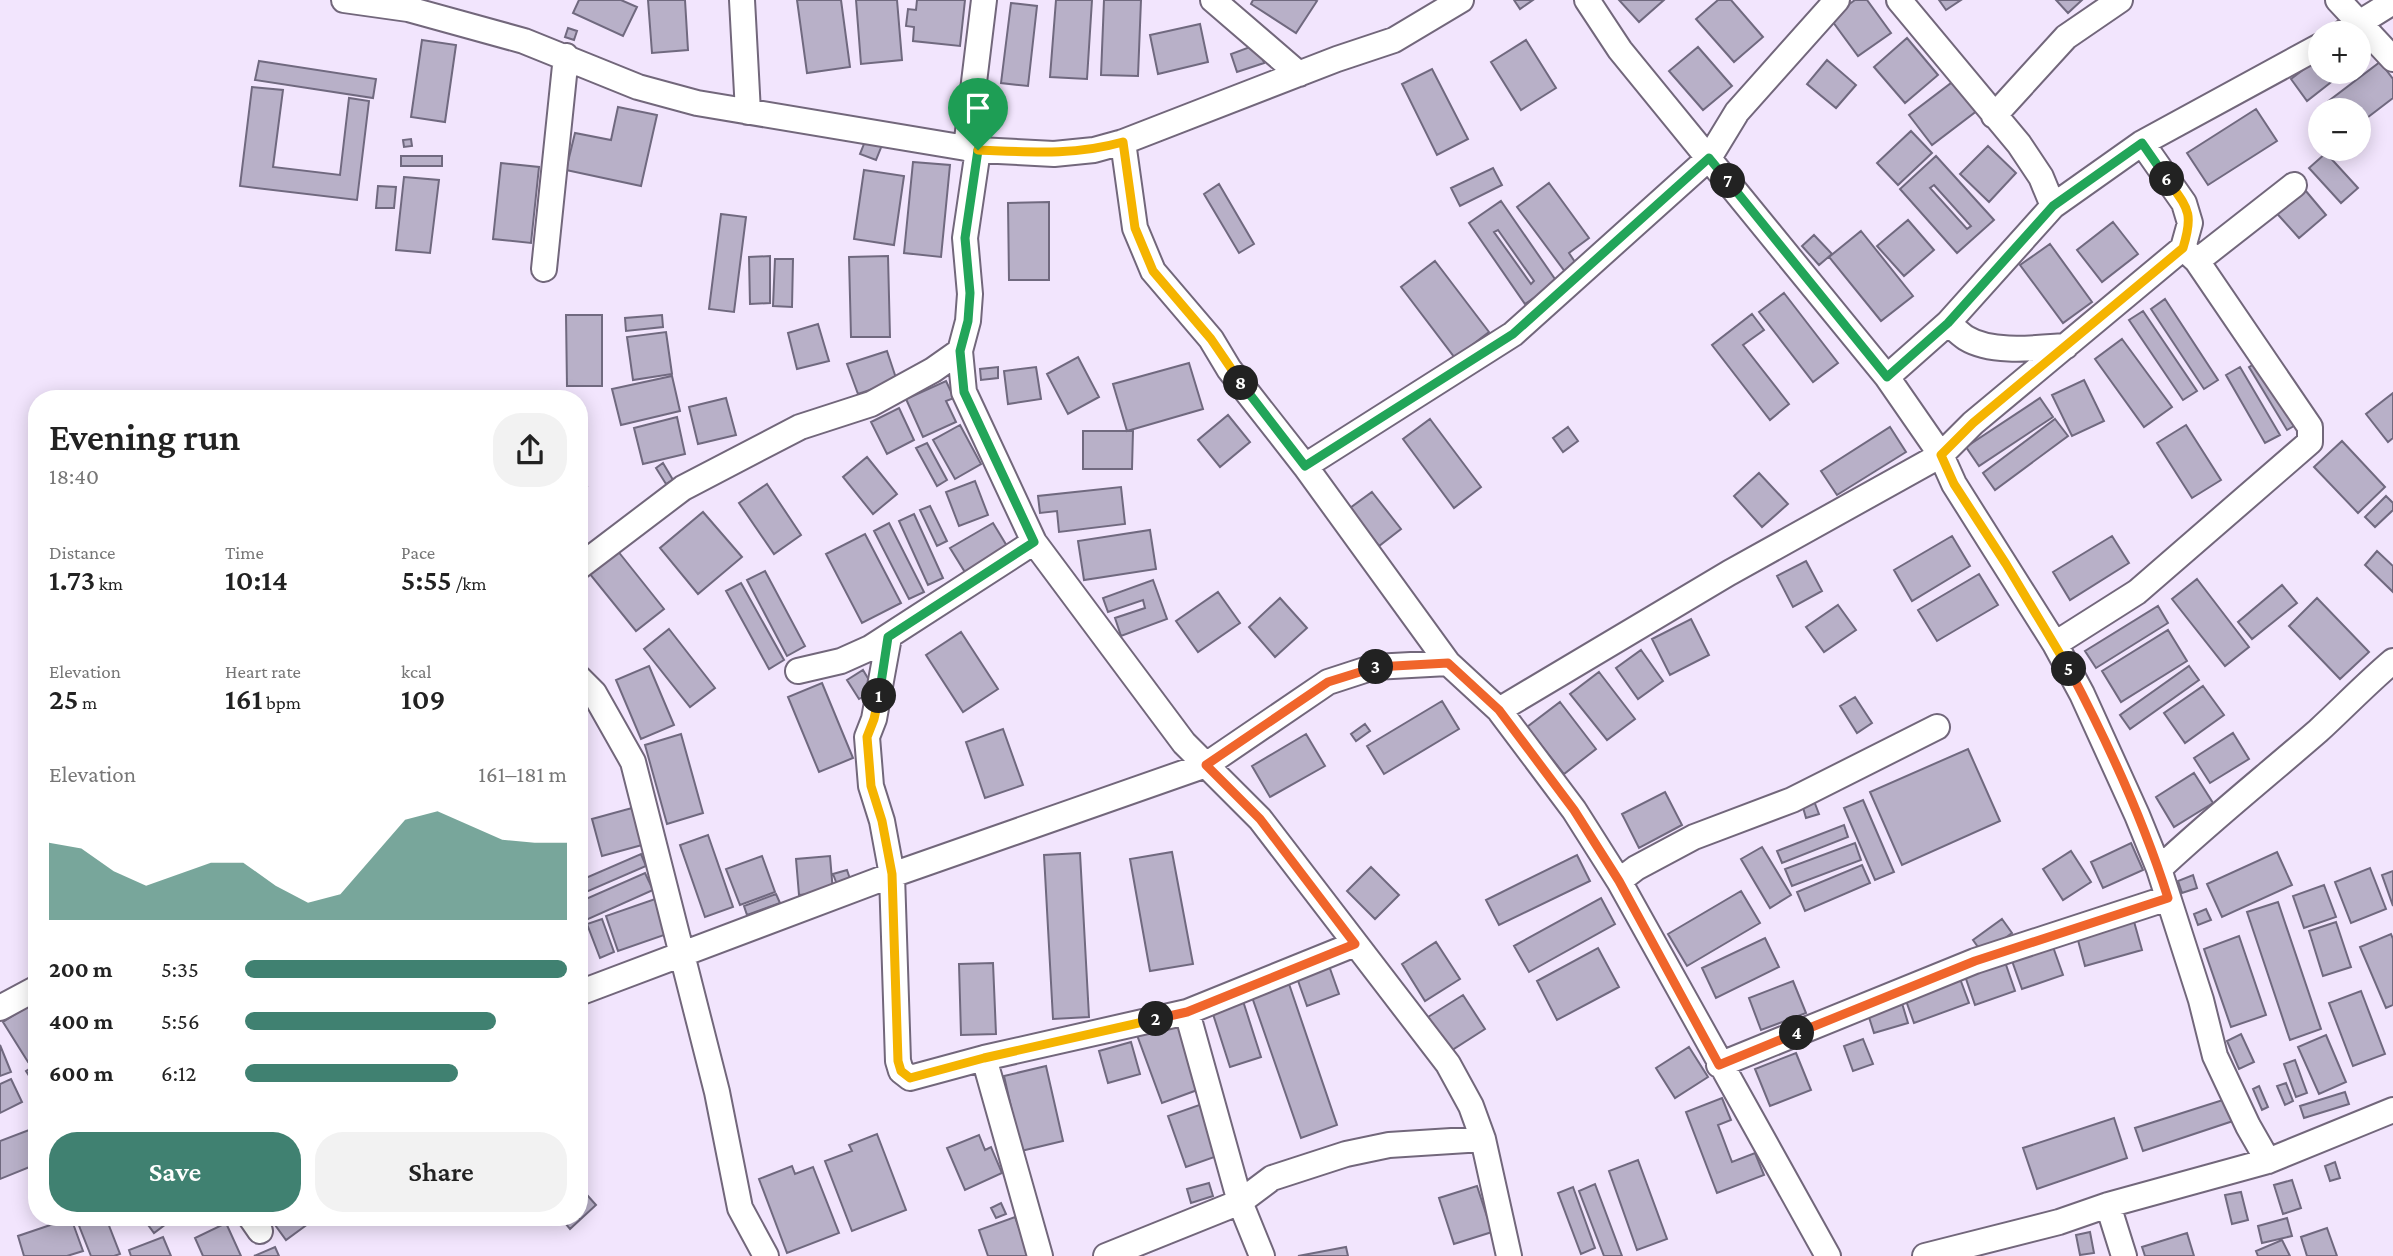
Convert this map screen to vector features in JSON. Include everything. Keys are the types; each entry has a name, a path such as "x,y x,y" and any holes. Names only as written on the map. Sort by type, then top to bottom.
{"street":[{"path":"344,0 408,9 524,41 638,87 697,103 972,149 1054,154 1094,150 1123,142 1394,40 1461,0"},
{"path":"741,0 748,112"},
{"path":"984,0 965,238 970,293 968,321 960,351 964,392 1034,542 1184,743 1260,819 1448,1064 1471,1106 1483,1139 1510,1256"},
{"path":"1213,0 1299,74"},
{"path":"1587,0 1620,50 1887,377 1941,455 1954,484 2055,644 2102,737 2159,869 2216,1056 2248,1126 2268,1161"},
{"path":"1305,466 1513,334 1709,158 1737,111 1838,0"},
{"path":"1899,0 2019,144 2041,177 2053,206"},
{"path":"1994,116 2066,37 2120,0"},
{"path":"2338,0 2348,21"},
{"path":"2364,21 2393,2"},
{"path":"2371,43 2393,59"},
{"path":"1887,377 1948,323 2053,206 2142,143 2308,53"},
{"path":"544,269 566,56"},
{"path":"1123,142 1135,228 1153,271 1211,339 1229,369 1305,466 1448,663 1499,710 1574,810 1619,881 1719,1065 1828,1256"},
{"path":"2055,644 2137,592 2311,442 2310,427 2190,255 2190,223 2184,203 2142,143"},
{"path":"1499,710 1729,573 1941,455 1973,423 2066,346 2190,255 2294,185"},
{"path":"1948,323 1967,339 1993,346 2025,349 2066,346"},
{"path":"588,560 683,488 800,428 871,404 933,370 960,351"},
{"path":"798,671 841,661 888,637 1034,542"},
{"path":"888,637 874,719 867,737 871,786 882,821 892,874 898,1061 901,1071 910,1078 984,1058 1187,1012 1355,944"},
{"path":"2159,869 2320,729 2393,661"},
{"path":"588,990 892,874 1206,765 1328,682 1374,667 1448,663"},
{"path":"588,687 633,762 717,1091 740,1208 766,1256"},
{"path":"1619,881 1636,868 1694,837 1792,800 1937,727"},
{"path":"1719,1065 1975,961 2168,898"},
{"path":"0,1008 28,993"},
{"path":"1187,1012 1240,1202 1262,1256"},
{"path":"984,1058 1040,1256"},
{"path":"1925,1256 2059,1222 2108,1205 2268,1161 2393,1110"},
{"path":"1105,1256 1240,1202 1272,1178 1346,1154 1389,1145 1483,1139"},
{"path":"2108,1205 2124,1256"}],"building":[{"path":"579,0 621,0 637,7 623,36 573,13"},
{"path":"648,0 685,0 688,50 652,53"},
{"path":"797,0 841,0 850,67 807,73"},
{"path":"856,0 897,0 902,60 861,64"},
{"path":"917,0 965,0 960,46 913,41 914,27 906,26 908,9 916,10"},
{"path":"1056,0 1092,0 1087,79 1050,77"},
{"path":"1104,0 1141,0 1138,76 1101,75"},
{"path":"1253,0 1317,1 1296,33 1251,4"},
{"path":"1514,0 1533,0 1520,9"},
{"path":"1619,0 1664,0 1639,22"},
{"path":"1718,0 1731,0 1763,37 1734,62 1696,19"},
{"path":"1855,0 1867,0 1891,33 1858,56 1830,18"},
{"path":"1939,0 1961,0 1946,10"},
{"path":"2056,0 2082,0 2068,13"},
{"path":"1011,3 1037,6 1028,86 1001,83"},
{"path":"1200,24 1208,62 1158,74 1150,35"},
{"path":"568,28 577,31 574,40 565,37"},
{"path":"1907,38 1938,75 1905,103 1874,67"},
{"path":"422,40 456,45 445,122 411,117"},
{"path":"1526,40 1556,88 1521,110 1491,62"},
{"path":"1258,44 1264,63 1237,72 1231,54"},
{"path":"1698,47 1732,86 1703,110 1669,71"},
{"path":"1827,60 1856,85 1836,108 1807,84"},
{"path":"259,61 376,79 373,98 255,80"},
{"path":"2380,62 2393,79 2393,98 2371,115 2371,98 2333,98 2351,84 2371,84 2371,69"},
{"path":"2308,66 2308,84 2329,84 2307,101 2291,79"},
{"path":"1432,69 1468,139 1437,155 1402,84"},
{"path":"1955,80 1978,110 1932,145 1909,115"},
{"path":"252,87 283,90 273,167 340,175 349,98 369,101 357,200 240,186"},
{"path":"618,107 657,115 641,186 566,170 575,133 611,140"},
{"path":"2256,109 2277,141 2208,185 2187,153"},
{"path":"1911,131 1932,153 1898,185 1877,163"},
{"path":"411,139 412,146 404,147 403,140"},
{"path":"866,139 882,145 876,160 860,154"},
{"path":"1988,146 2016,173 1989,202 1960,174"},
{"path":"401,156 442,156 442,166 401,166"},
{"path":"1936,156 1994,220 1957,253 1900,189","holes":["1934,185 1971,226 1967,229 1930,188"]},
{"path":"2317,161 2333,161 2358,188 2341,203 2309,168"},
{"path":"913,162 950,165 941,257 904,253"},
{"path":"501,163 539,167 531,243 493,239"},
{"path":"1493,168 1502,185 1460,206 1451,188"},
{"path":"864,170 904,176 894,245 854,239"},
{"path":"404,177 439,180 430,253 396,250"},
{"path":"1549,183 1589,238 1569,253 1577,265 1566,273 1517,207"},
{"path":"1219,184 1254,244 1239,253 1204,194"},
{"path":"2300,184 2326,215 2299,238 2272,208"},
{"path":"378,186 396,187 394,208 376,208"},
{"path":"1501,201 1557,282 1525,304 1469,223","holes":["1498,230 1534,281 1531,284 1494,232"]},
{"path":"1049,202 1049,280 1009,280 1008,203"},
{"path":"721,214 746,217 734,312 709,309"},
{"path":"1908,220 1934,250 1904,276 1877,246"},
{"path":"2113,222 2138,254 2102,282 2077,250"},
{"path":"1861,231 1913,296 1881,321 1829,257"},
{"path":"1814,235 1832,254 1819,265 1802,246"},
{"path":"2050,244 2092,302 2063,323 2020,265"},
{"path":"770,256 770,303 750,304 749,257"},
{"path":"888,256 890,337 851,337 849,257"},
{"path":"775,259 793,259 792,307 773,306"},
{"path":"1435,261 1489,332 1455,358 1401,287"},
{"path":"1784,293 1838,363 1813,382 1759,312"},
{"path":"2165,299 2218,380 2204,389 2151,309"},
{"path":"2143,311 2197,391 2183,400 2129,320"},
{"path":"1752,314 1764,330 1743,345 1789,404 1770,420 1712,345"},
{"path":"566,315 602,315 602,386 567,386"},
{"path":"662,315 663,327 626,331 625,318"},
{"path":"818,324 829,361 797,369 788,333"},
{"path":"666,332 672,374 633,380 627,337"},
{"path":"2122,339 2172,407 2144,427 2095,359"},
{"path":"887,351 897,381 858,394 847,364"},
{"path":"1078,357 1099,397 1068,414 1047,374"},
{"path":"2263,359 2301,422 2287,430 2249,367"},
{"path":"1189,363 1203,409 1127,431 1113,384"},
{"path":"998,367 998,378 981,380 980,369"},
{"path":"1036,367 1041,399 1008,404 1004,371"},
{"path":"2240,367 2280,435 2265,443 2226,375"},
{"path":"672,376 680,411 621,425 612,389"},
{"path":"2084,380 2104,421 2072,436 2052,395"},
{"path":"946,381 954,398 946,401 956,422 923,437 906,399"},
{"path":"2393,393 2393,438 2388,442 2366,414"},
{"path":"726,398 736,435 698,444 689,407"},
{"path":"2040,398 2053,417 1979,466 1966,447"},
{"path":"899,408 914,440 887,454 871,422"},
{"path":"1228,415 1250,442 1220,467 1198,440"},
{"path":"677,417 685,454 643,464 634,428"},
{"path":"1430,419 1481,487 1454,508 1403,439"},
{"path":"2055,419 2068,436 1995,490 1983,473"},
{"path":"960,425 981,464 955,479 933,440"},
{"path":"2186,425 2221,480 2192,498 2157,443"},
{"path":"1568,427 1578,441 1563,452 1553,438"},
{"path":"1890,427 1906,452 1837,495 1821,471"},
{"path":"1083,431 1133,431 1132,469 1083,469"},
{"path":"2342,441 2385,487 2358,513 2314,467"},
{"path":"927,443 947,480 937,486 916,448"},
{"path":"867,457 897,494 873,514 843,477"},
{"path":"663,463 673,480 666,484 656,468"},
{"path":"1759,473 1788,504 1762,527 1734,496"},
{"path":"975,481 988,515 959,526 946,492"},
{"path":"767,484 801,535 774,554 739,503"},
{"path":"1121,487 1125,524 1059,532 1057,511 1040,513 1038,496"},
{"path":"1372,492 1401,529 1379,546 1350,508"},
{"path":"2386,496 2393,503 2393,510 2375,527 2365,517"},
{"path":"930,506 947,541 937,546 920,510"},
{"path":"703,512 742,557 698,594 660,548"},
{"path":"914,514 943,578 928,585 899,521"},
{"path":"889,523 924,592 909,599 874,531"},
{"path":"993,523 1010,551 968,577 950,548"},
{"path":"1150,530 1156,569 1084,580 1078,541"},
{"path":"865,534 901,603 862,623 826,554"},
{"path":"1952,536 1970,566 1912,601 1894,570"},
{"path":"2112,536 2129,563 2070,600 2053,572"},
{"path":"617,550 664,609 636,631 589,573"},
{"path":"2377,551 2393,566 2393,592 2365,565"},
{"path":"1806,561 1822,591 1793,607 1777,576"},
{"path":"765,571 805,646 787,656 747,580"},
{"path":"1979,574 1998,605 1937,641 1918,610"},
{"path":"2197,579 2249,647 2225,666 2172,599"},
{"path":"1153,580 1167,619 1121,636 1115,618 1145,608 1143,600 1108,612 1103,598"},
{"path":"741,583 784,660 769,669 726,591"},
{"path":"2282,585 2297,603 2252,639 2238,622"},
{"path":"1218,592 1240,623 1198,652 1176,621"},
{"path":"1280,598 1307,628 1275,657 1249,627"},
{"path":"2317,598 2369,652 2340,679 2289,626"},
{"path":"1838,605 1856,630 1824,652 1806,627"},
{"path":"2158,606 2168,623 2096,668 2085,651"},
{"path":"1691,619 1709,655 1670,675 1652,639"},
{"path":"669,629 715,688 690,707 644,649"},
{"path":"2168,630 2187,661 2121,702 2102,671"},
{"path":"961,632 998,689 963,712 926,655"},
{"path":"1641,650 1663,681 1638,699 1616,668"},
{"path":"649,666 674,725 641,739 616,680"},
{"path":"2189,666 2199,680 2130,729 2120,715"},
{"path":"863,670 875,690 859,699 847,680"},
{"path":"1599,672 1635,719 1607,740 1570,694"},
{"path":"822,683 853,758 819,772 788,697"},
{"path":"2203,686 2224,715 2185,743 2164,713"},
{"path":"1855,697 1872,723 1857,733 1840,706"},
{"path":"1442,701 1459,729 1384,774 1367,746"},
{"path":"1560,702 1596,749 1564,774 1527,727"},
{"path":"1365,724 1370,731 1356,741 1351,734"},
{"path":"1003,729 1023,785 985,798 966,742"},
{"path":"2233,733 2249,759 2210,783 2194,758"},
{"path":"681,734 703,813 667,824 645,745"},
{"path":"1306,734 1325,766 1270,797 1252,766"},
{"path":"1968,749 2000,821 1902,865 1870,792"},
{"path":"2194,773 2213,803 2174,827 2156,797"},
{"path":"1665,792 1682,825 1639,848 1622,814"},
{"path":"1863,800 1894,872 1875,880 1844,808"},
{"path":"1814,801 1819,814 1806,818 1802,804"},
{"path":"632,808 642,845 602,856 592,819"},
{"path":"1844,825 1848,837 1782,863 1777,851"},
{"path":"708,835 733,907 705,917 680,845"},
{"path":"1855,843 1861,860 1792,886 1785,869"},
{"path":"2131,843 2143,870 2103,888 2091,862"},
{"path":"1762,847 1791,895 1770,908 1741,859"},
{"path":"2071,851 2091,882 2063,900 2043,869"},
{"path":"1172,852 1193,964 1150,971 1130,859"},
{"path":"2277,852 2292,885 2222,917 2207,884"},
{"path":"1080,853 1089,1017 1053,1019 1044,855"},
{"path":"641,854 646,866 588,891 588,877"},
{"path":"1577,855 1590,881 1499,925 1486,900"},
{"path":"762,856 775,892 740,905 726,869"},
{"path":"830,856 833,892 799,895 796,859"},
{"path":"1862,865 1870,883 1805,911 1797,892"},
{"path":"1371,867 1399,895 1375,919 1347,891"},
{"path":"2370,868 2386,909 2351,923 2335,882"},
{"path":"847,870 851,882 838,887 833,874"},
{"path":"2393,871 2393,906 2382,875"},
{"path":"645,873 653,890 588,919 588,898"},
{"path":"2193,875 2197,888 2182,893 2178,881"},
{"path":"2324,885 2336,917 2304,928 2293,896"},
{"path":"1741,891 1760,923 1687,966 1668,934"},
{"path":"776,894 780,903 747,915 744,906"},
{"path":"658,898 670,933 618,951 606,916"},
{"path":"1601,898 1615,924 1529,972 1514,946"},
{"path":"2278,902 2321,1029 2290,1040 2247,912"},
{"path":"2206,909 2211,920 2198,925 2194,914"},
{"path":"2133,918 2142,950 2085,966 2076,933"},
{"path":"602,919 614,952 600,958 588,924"},
{"path":"2002,919 2012,933 1983,954 1973,940"},
{"path":"2336,922 2351,967 2323,976 2309,931"},
{"path":"2391,934 2393,1005 2386,1008 2360,947"},
{"path":"2239,936 2266,1015 2231,1027 2204,949"},
{"path":"1765,938 1779,967 1716,998 1702,968"},
{"path":"1436,942 1460,979 1425,1001 1402,964"},
{"path":"2052,944 2063,975 2022,989 2011,958"},
{"path":"1598,948 1619,987 1557,1020 1537,981"},
{"path":"2004,959 2015,991 1975,1005 1964,973"},
{"path":"993,963 996,1034 961,1035 959,964"},
{"path":"1328,963 1339,994 1307,1006 1296,975"},
{"path":"1959,976 1969,1003 1914,1023 1904,995"},
{"path":"1793,981 1806,1013 1761,1030 1749,998"},
{"path":"1289,984 1337,1125 1301,1138 1252,997"},
{"path":"2361,991 2385,1054 2353,1066 2329,1003"},
{"path":"1463,995 1485,1029 1449,1052 1428,1017"},
{"path":"1901,1000 1908,1023 1874,1033 1867,1011"},
{"path":"1243,1001 1261,1057 1230,1067 1212,1011"},
{"path":"28,1006 28,1062 3,1022"},
{"path":"1182,1019 1200,1089 1162,1103 1137,1035"},
{"path":"2241,1034 2254,1062 2239,1069 2227,1041"},
{"path":"2326,1035 2346,1082 2319,1094 2298,1047"},
{"path":"1863,1039 1873,1064 1853,1071 1844,1046"},
{"path":"1131,1042 1140,1074 1108,1083 1099,1051"},
{"path":"0,1045 11,1072 0,1076"},
{"path":"1689,1047 1708,1077 1675,1098 1656,1068"},
{"path":"1796,1053 1811,1090 1770,1106 1755,1069"},
{"path":"2295,1060 2307,1093 2296,1097 2284,1064"},
{"path":"1046,1066 1063,1141 1021,1151 1004,1076"},
{"path":"11,1079 22,1102 0,1113 0,1084"},
{"path":"2286,1083 2293,1101 2285,1105 2277,1086"},
{"path":"2259,1086 2268,1107 2262,1110 2253,1089"},
{"path":"2345,1092 2349,1104 2304,1118 2300,1106"},
{"path":"1722,1098 1731,1120 1718,1125 1732,1162 1755,1153 1764,1175 1717,1193 1686,1112"},
{"path":"2226,1099 2233,1121 2143,1151 2135,1128"},
{"path":"1205,1103 1223,1154 1186,1167 1168,1116"},
{"path":"2114,1118 2127,1158 2037,1189 2023,1148"},
{"path":"28,1130 28,1168 0,1179 0,1141"},
{"path":"877,1134 906,1210 852,1231 825,1161 852,1151 849,1145"},
{"path":"979,1135 985,1150 991,1147 1002,1173 965,1190 947,1148"},
{"path":"1638,1160 1667,1239 1637,1250 1609,1171"},
{"path":"2335,1162 2340,1178 2330,1181 2325,1166"},
{"path":"792,1166 795,1174 813,1167 839,1233 787,1253 759,1179"},
{"path":"2292,1180 2301,1208 2283,1214 2274,1185"},
{"path":"1209,1183 1213,1196 1191,1203 1187,1189"},
{"path":"1595,1184 1622,1256 1604,1256 1579,1191"},
{"path":"1477,1186 1492,1232 1454,1244 1439,1198"},
{"path":"1573,1187 1595,1248 1581,1254 1558,1193"},
{"path":"2241,1192 2248,1220 2232,1224 2225,1195"},
{"path":"588,1196 596,1205 588,1212"},
{"path":"1001,1203 1006,1214 996,1218 991,1208"},
{"path":"1015,1217 1029,1256 988,1256 979,1230"},
{"path":"2287,1218 2292,1236 2262,1243 2258,1226"},
{"path":"47,1226 74,1226 83,1251 67,1256 24,1256 18,1236"},
{"path":"79,1226 109,1226 120,1254 91,1256"},
{"path":"149,1226 163,1226 154,1233"},
{"path":"220,1226 227,1226 241,1256 203,1256 195,1238"},
{"path":"276,1226 305,1226 286,1240"},
{"path":"2327,1228 2337,1256 2307,1256 2301,1237"},
{"path":"2090,1232 2094,1253 2080,1255 2076,1235"},
{"path":"2187,1233 2194,1256 2145,1256 2142,1247"},
{"path":"163,1237 171,1256 131,1256 129,1250"},
{"path":"2282,1240 2290,1256 2258,1256 2256,1251"},
{"path":"275,1247 279,1256 254,1256"},
{"path":"1346,1247 1348,1256 1298,1256"}],"route":[{"path":"1123,142 1135,228 1153,271 1211,339 1229,369 1305,466 1513,334 1709,158 1887,377 1948,323 2053,206 2142,143 2184,203 2190,223 2183,248 1973,423 1941,455 1954,484 2055,644 2082,694 2137,815 2168,898 1975,961 1719,1065 1619,881 1574,810 1499,710 1448,663 1374,667 1328,682 1206,765 1260,819 1355,944 1187,1012 984,1058 910,1078 901,1071 898,1061 892,874 882,821 871,786 867,737 883,678 888,637 1034,542 964,392 960,351 968,321 970,293 965,238 978,150 1054,154 1094,150 1123,142"}]}
